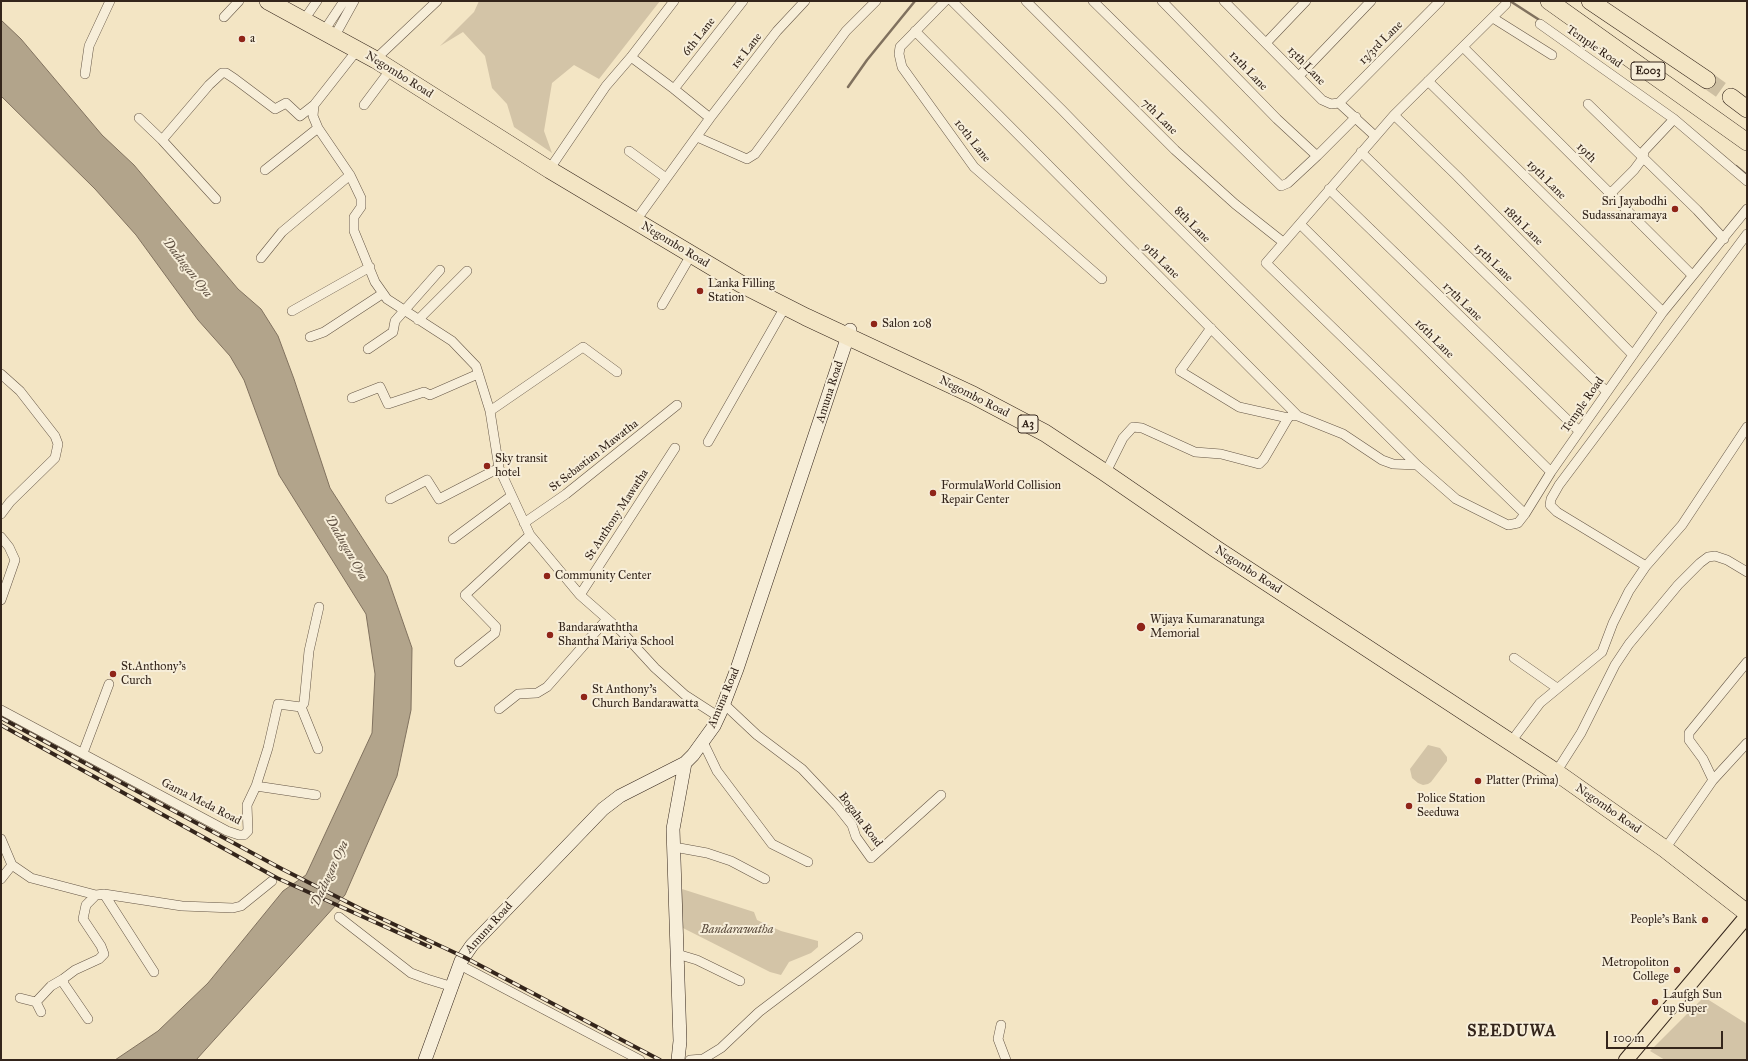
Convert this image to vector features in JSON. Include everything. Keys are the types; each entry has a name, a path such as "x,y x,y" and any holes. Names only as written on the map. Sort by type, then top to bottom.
{"highway":[{"name":"Negombo Road","path":"268,1 358,49 550,170 691,255 785,307 976,388 1050,427 1221,543 1516,735 1560,766 1667,847 1747,915"},
{"name":"Negombo Road","path":"284,1 313,8 333,27 381,54 553,164 745,279 848,334 973,395 1045,433 1216,549 1512,742 1747,901"},
{"name":"E003","path":"1549,1 1747,142"},
{"name":"E003","path":"1590,1 1707,80"},
{"path":"1731,97 1747,109"}],"main road":[{"path":"1626,1060 1747,915"}],"street":[{"path":"85,74 88,46 110,1"},
{"path":"224,17 239,1"},
{"path":"333,27 344,1"},
{"path":"333,27 354,1"},
{"path":"381,54 437,1"},
{"path":"553,164 606,86 631,57 674,1"},
{"name":"6th Lane","path":"674,89 744,1"},
{"name":"1st Lane","path":"640,216 710,118 777,31 805,1"},
{"path":"697,137 747,159 755,154 846,31 876,1"},
{"name":"10th Lane","path":"945,1 900,47 899,54 902,67 974,167 1102,279"},
{"name":"8th Lane","path":"952,1 1417,465"},
{"name":"7th Lane","path":"1026,1 1175,150 1235,204 1283,242"},
{"path":"1093,1 1281,186 1288,183 1356,117"},
{"name":"12th Lane","path":"1162,1 1277,119 1317,156"},
{"name":"13th Lane","path":"1224,1 1322,100 1331,104 1340,103 1375,136"},
{"path":"1266,43 1306,1"},
{"path":"1299,76 1371,1"},
{"name":"13/3rd Lane","path":"1340,103 1440,1"},
{"path":"1506,4 1394,115 1328,189 1266,263 1525,514"},
{"path":"1493,18 1552,55"},
{"name":"Temple Road","path":"1540,24 1674,119 1747,181"},
{"name":"9th Lane","path":"915,31 1298,416 1343,434 1382,460 1393,464 1417,465"},
{"name":"19th","path":"1463,47 1692,276"},
{"path":"162,140 209,85 222,73 226,73 235,79 275,109 286,103 300,116 314,105 358,49"},
{"path":"631,57 710,118"},
{"path":"364,105 391,69"},
{"name":"19th Lane","path":"1428,81 1663,312"},
{"path":"1588,104 1697,210 1724,239"},
{"path":"314,105 313,116 318,128 350,175 361,198 361,207 354,216 354,231 382,294 386,299 452,341 476,366 490,411 499,468 530,535 580,595 621,631 660,672 685,695 719,717"},
{"name":"18th Lane","path":"1394,115 1462,181 1633,355"},
{"path":"139,118 162,140 216,199"},
{"path":"1610,194 1634,170 1643,158 1644,150 1674,119"},
{"path":"265,170 318,128"},
{"path":"628,151 666,178"},
{"name":"15th Lane","path":"1361,152 1607,392"},
{"path":"261,258 282,232 350,175"},
{"name":"17th Lane","path":"1328,189 1579,431"},
{"name":"Temple Road","path":"1417,465 1456,499 1508,525 1518,523 1579,431 1663,312 1747,210"},
{"name":"16th Lane","path":"1300,224 1551,472"},
{"path":"1646,566 1557,512 1550,505 1551,499 1559,485 1747,234"},
{"path":"662,305 691,255"},
{"path":"292,311 370,267"},
{"path":"368,350 393,332 395,328 393,324 440,270"},
{"path":"418,320 467,271"},
{"path":"310,337 324,332 382,294"},
{"path":"708,442 785,307"},
{"path":"1211,328 1180,371 1239,407 1288,418"},
{"name":"Amuna Road","path":"425,1060 460,965 467,951 495,920 603,809 620,796 686,763 703,742 719,717 755,616 848,334"},
{"path":"490,411 583,346 616,372"},
{"path":"1,374 20,392 55,436 58,444 55,458 10,502 1,514"},
{"path":"352,398 380,387 388,404 424,392 430,395 478,374"},
{"name":"St Sebastian Mawatha","path":"524,523 566,494 677,405"},
{"path":"1109,466 1123,438 1133,427 1142,428 1195,452 1221,454 1258,464 1264,459 1288,418 1292,415 1298,416"},
{"path":"1516,735 1540,703 1602,652 1613,623 1629,592 1646,566 1682,525 1747,427"},
{"name":"St Anthony Mawatha","path":"580,595 675,448"},
{"path":"390,499 427,480 439,499 499,468"},
{"path":"452,539 511,496"},
{"path":"458,662 495,633 496,627 465,595 530,535"},
{"path":"1,537 9,547 15,560 1,600"},
{"path":"1560,766 1581,733 1615,665 1629,644 1678,585 1708,557 1715,556 1727,560 1747,572"},
{"path":"318,749 300,707 304,703 309,650 319,607"},
{"path":"498,709 518,694 537,694 547,687 607,619"},
{"path":"1514,658 1557,688"},
{"path":"1713,780 1703,759 1689,740 1688,733 1747,662"},
{"path":"83,754 109,684"},
{"name":"Gama Meda Road","path":"1,710 239,836 244,835 248,831 247,805 256,786 268,748 278,704 300,707"},
{"name":"Bogaha Road","path":"724,704 757,735 802,769 837,806 852,825 856,837 871,858 941,795"},
{"path":"703,742 717,771 772,844 808,862"},
{"path":"1667,847 1713,780 1747,743"},
{"path":"678,1060 680,1041 673,828 686,763"},
{"path":"256,786 316,796"},
{"path":"1,839 12,865 31,878 100,895 182,906 234,908 241,906 272,881"},
{"path":"674,847 707,853 731,861 765,879"},
{"path":"1,879 12,865"},
{"path":"100,895 154,972"},
{"path":"36,1002 52,986 75,970 99,959 104,954 101,946 83,919 86,904 100,895"},
{"path":"339,916 412,973 453,987"},
{"path":"690,1060 703,1059 720,1048 759,1012 858,937"},
{"path":"677,954 697,960 740,981"},
{"path":"460,965 640,1060"},
{"path":"63,979 64,984 88,1019"},
{"path":"20,998 36,1002 41,1012"},
{"path":"1001,1025 998,1039 1006,1060"}],"green space":[{"path":"479,1 660,1 599,79 574,65 552,83 544,131 552,153 514,127 507,104 492,88 485,56 463,32 440,46 474,12"},
{"path":"1428,745 1440,748 1447,757 1447,761 1431,782 1423,785 1412,778 1410,769"},
{"name":"Bandarawatha","path":"682,889 754,912 757,920 781,931 818,941 818,947 811,953 789,962 781,975 770,972 681,927"},
{"path":"1704,997 1747,1024 1747,1060 1665,1060 1650,1051"}],"water":[{"name":"Dadugan Oya","path":"1,20 21,39 102,135 134,165 238,289 261,309 278,336 294,379 330,488 387,576 412,648 411,710 397,776 345,895 196,1060 115,1060 158,1031 208,983 283,891 306,875 372,733 375,674 366,614 279,475 244,380 230,356 198,320 136,235 95,189 1,96"}],"waterway":[{"path":"848,87 867,60 915,1"},
{"path":"1510,1 1541,21"},
{"path":"1736,166 1747,175"}],"tunnel":[{"path":"1707,80 1731,97"}],"railway":[{"path":"1,718 282,869 361,909 464,957 660,1060"},
{"path":"1,725 277,878 430,947"}],"place":[{"name":"a","path":"242,39"},
{"name":"Sri Jayabodhi Sudassanaramaya","path":"1675,209"},
{"name":"Lanka Filling Station","path":"700,291"},
{"name":"Salon 208","path":"874,324"},
{"name":"Sky transit hotel","path":"487,466"},
{"name":"FormulaWorld Collision Repair Center","path":"933,493"},
{"name":"Community Center","path":"547,576"},
{"name":"Wijaya Kumaranatunga Memorial","path":"1141,627"},
{"name":"Bandarawaththa Shantha Mariya School","path":"550,635"},
{"name":"St.Anthony's Curch","path":"113,674"},
{"name":"St Anthony's Church Bandarawatta","path":"584,697"},
{"name":"Platter (Prima)","path":"1478,781"},
{"name":"Police Station Seeduwa","path":"1409,806"},
{"name":"People's Bank","path":"1705,920"},
{"name":"Metropoliton College","path":"1677,970"},
{"name":"Laufgh Sun up Super","path":"1655,1002"}],"district":[{"name":"SEEDUWA","path":"1512,1032"}]}
